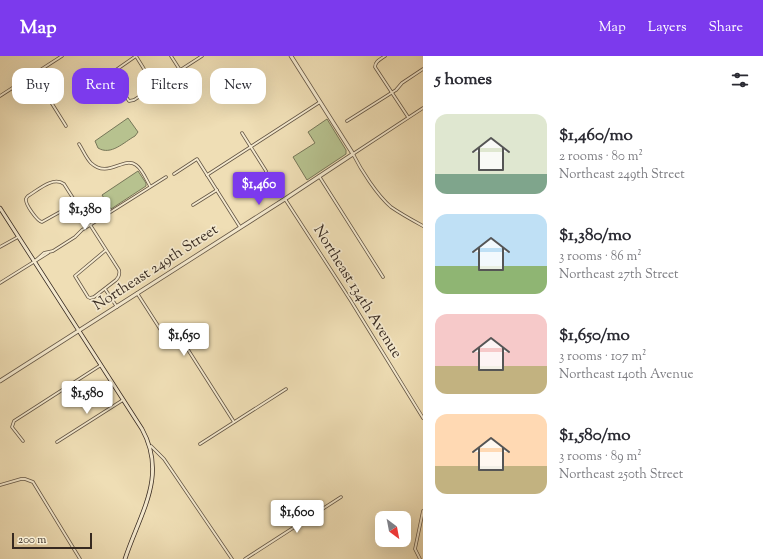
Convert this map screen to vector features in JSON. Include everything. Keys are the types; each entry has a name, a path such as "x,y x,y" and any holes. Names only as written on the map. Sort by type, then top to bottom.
{"street":[{"path":"44,68 62,56"},
{"path":"137,98 129,101 111,75 136,56 143,68"},
{"path":"171,56 179,68"},
{"path":"183,68 202,56"},
{"path":"291,56 376,191 395,210 423,226"},
{"path":"385,56 377,61 375,67 408,117"},
{"path":"347,121 392,92 404,81 423,69"},
{"path":"0,96 12,89"},
{"path":"207,174 320,102"},
{"path":"52,104 66,126"},
{"name":"Northeast 249th Street","path":"0,381 285,199 423,108"},
{"path":"242,133 266,172 256,189"},
{"path":"79,144 91,162 103,169 110,169 127,163 134,164 150,186"},
{"path":"174,174 197,159 240,227"},
{"path":"319,176 384,277"},
{"path":"0,283 75,237 90,225 166,177"},
{"path":"76,203 45,221 40,222 37,220 26,199 28,196 53,182 59,181 64,184 119,270 118,279 92,298 88,297 75,276 106,250"},
{"path":"193,205 217,190"},
{"name":"Northeast 134th Avenue","path":"285,199 351,301 423,418"},
{"path":"0,208 142,428 151,446 154,462 151,489 127,558"},
{"path":"0,246 18,237"},
{"path":"105,289 116,307"},
{"path":"137,294 162,332 177,338 185,345 234,422"},
{"path":"24,441 12,427 14,421 101,365"},
{"path":"200,444 286,389"},
{"path":"57,442 123,400"},
{"path":"151,446 164,459 232,559"},
{"path":"0,485 21,479 33,482 80,559"},
{"path":"245,559 341,497"},
{"path":"420,559 415,549 423,511"}],"green space":[{"path":"128,118 138,132 135,136 113,149 103,150 98,148 95,141"},
{"path":"327,119 346,150 346,154 307,180 293,157 315,143 308,132"},
{"path":"138,171 146,183 146,186 111,209 102,195"}]}
